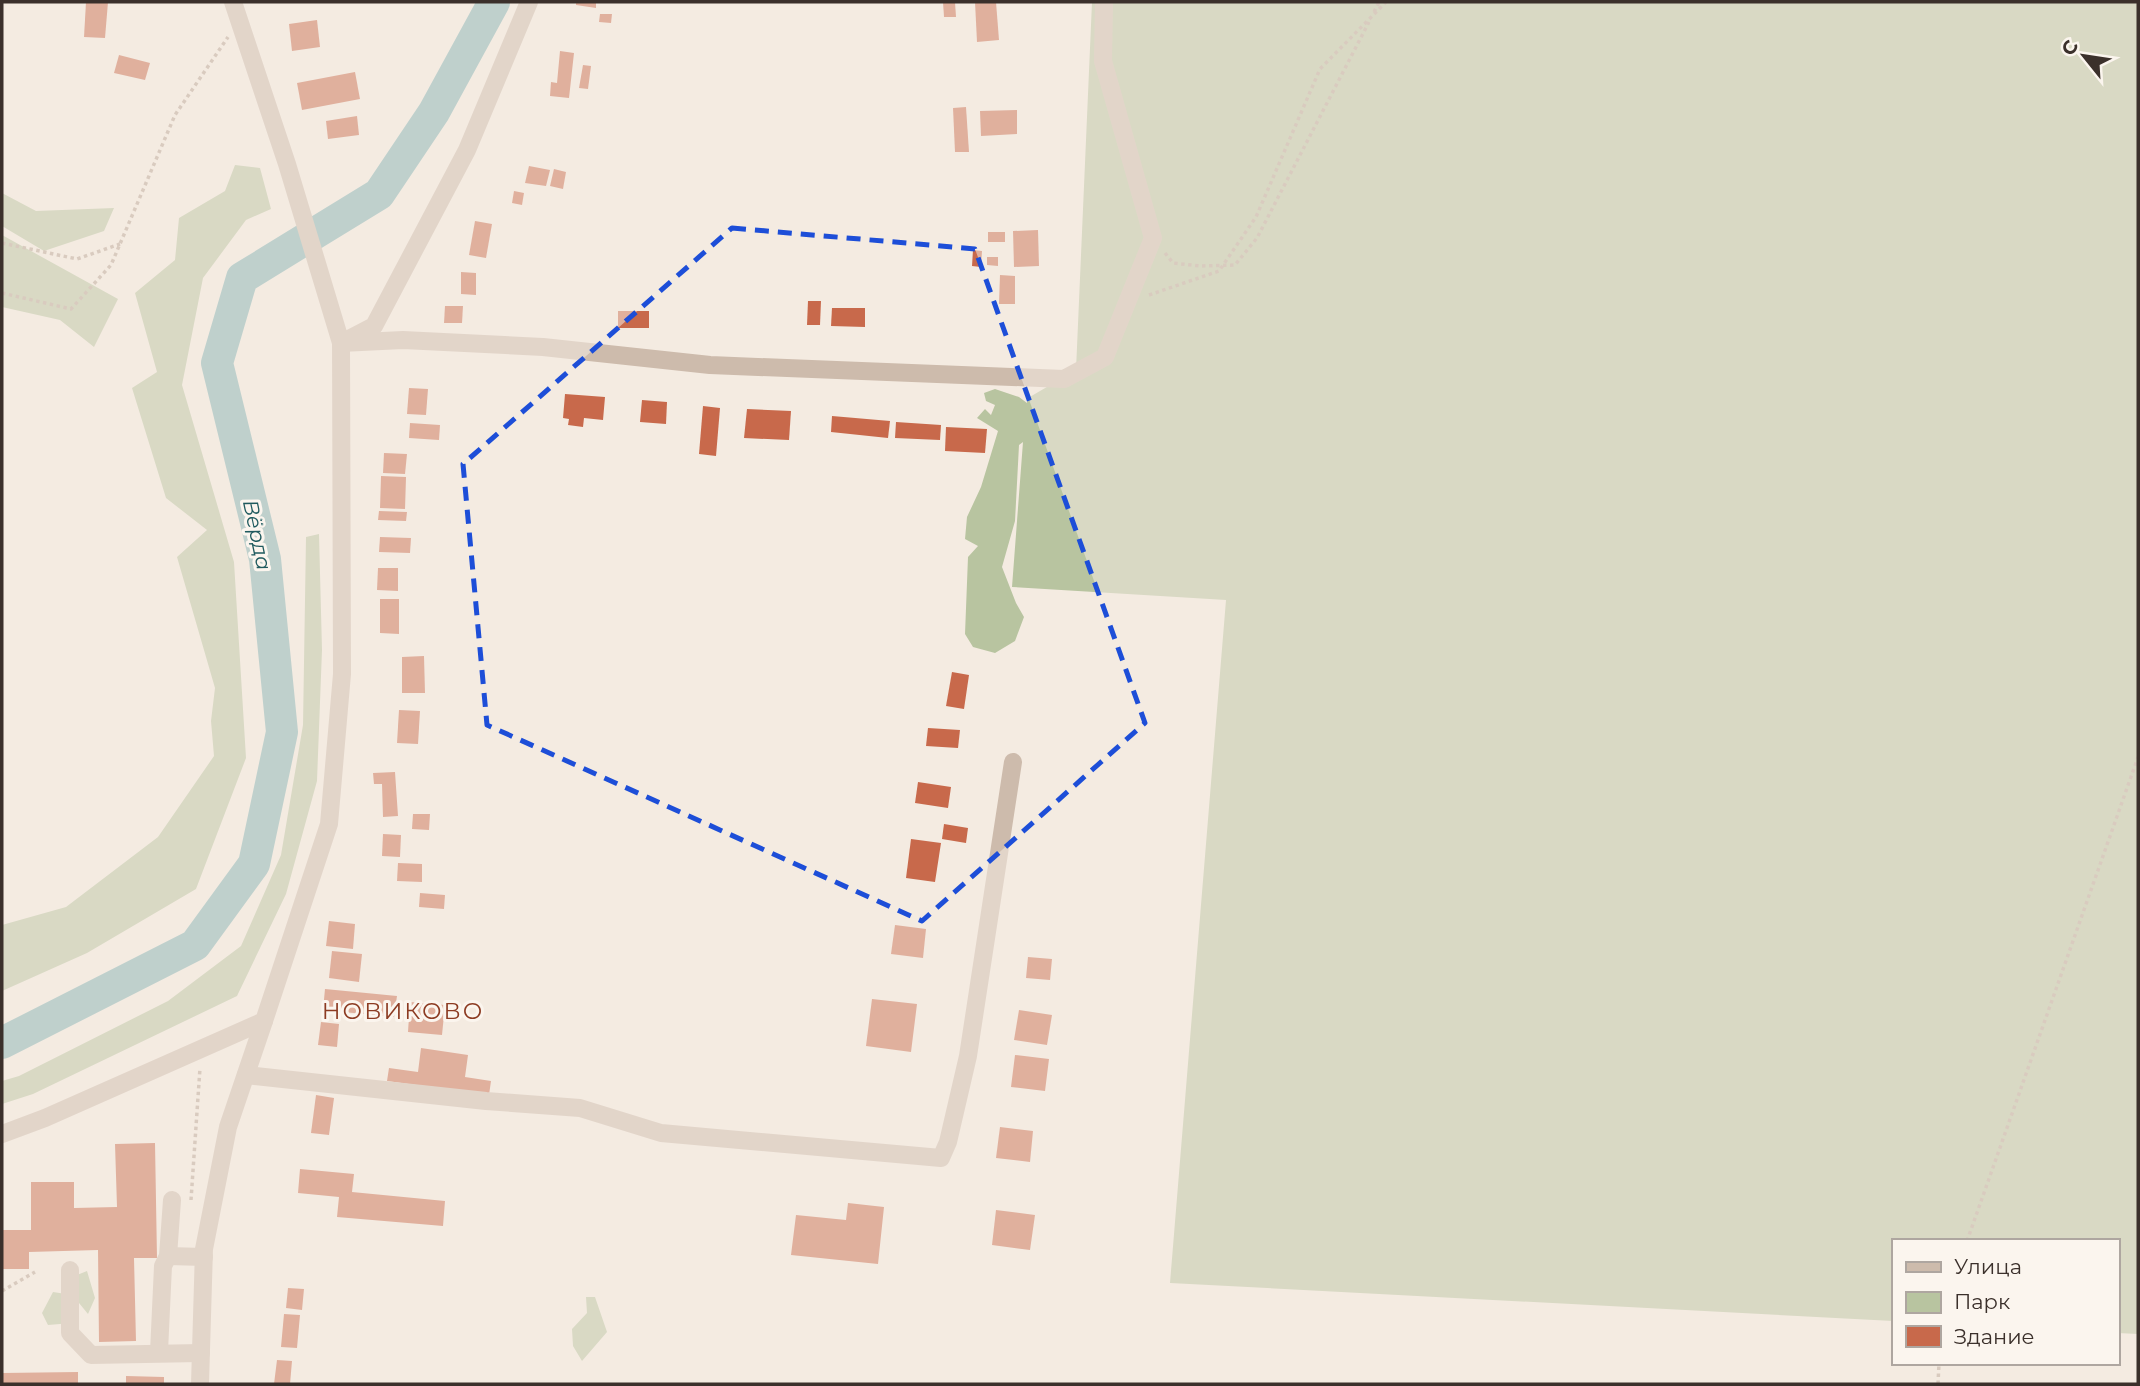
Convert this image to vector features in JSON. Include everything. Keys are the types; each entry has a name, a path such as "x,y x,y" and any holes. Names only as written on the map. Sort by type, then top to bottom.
{"street":[{"path":"200,1384 204,1256 228,1127 329,824 342,674 341,343 287,164 233,2"},
{"path":"341,343 374,326 467,150 529,2"},
{"path":"341,343 415,341 543,348 710,365 1064,379 1105,357 1153,238 1103,61 1104,2"},
{"path":"246,1075 486,1101 580,1108 661,1133 941,1158 948,1142 968,1056 1013,762"},
{"path":"2,1134 46,1118 264,1021"},
{"path":"159,1352 163,1266 168,1256 172,1200"},
{"path":"168,1256 204,1256"},
{"path":"70,1270 70,1333 91,1355 201,1353"}],"path":[{"path":"1153,238 1173,263 1200,266 1236,265 1257,238 1379,2"},
{"path":"1127,302 1219,271 1256,216 1320,69 1386,2"},
{"path":"2,293 71,309 111,265 175,115 239,21"},
{"path":"2,243 77,259 120,244"},
{"path":"1968,1239 2138,757"},
{"path":"190,1207 200,1063"},
{"path":"2,1291 35,1272"},
{"path":"1938,1384 1939,1365"}],"highlighted area":[{"path":"732,228 975,249 1145,723 922,921 487,725 463,464"}],"green space":[{"path":"1092,2 2138,2 2138,1334 2119,1333 2119,1239 1892,1239 1892,1321 1170,1283 1226,600 1012,587 1023,442 1019,445 1015,521 1002,567 1024,617 1015,641 995,653 973,647 965,634 968,557 978,546 965,539 967,517 981,487 998,431 977,418 985,409 991,415 995,405 986,401 984,393 995,389 1019,397 1027,403 1028,398 1076,370"},
{"path":"235,165 260,168 271,209 246,220 203,278 182,385 234,562 246,758 196,889 87,953 2,991 2,925 66,907 158,837 214,756 211,721 215,688 177,557 207,530 166,498 132,388 157,372 135,293 175,260 179,218 225,191"},
{"path":"2,193 36,211 114,208 104,231 44,251 2,226"},
{"path":"2,235 118,299 94,347 60,320 2,307"},
{"path":"319,534 322,650 317,781 286,894 237,996 33,1094 2,1104 2,1081 19,1076 168,1001 241,946 281,855 303,725 306,537"},
{"path":"87,1271 95,1298 88,1314 79,1303 72,1323 48,1325 42,1313 53,1292 66,1294 77,1275"},
{"path":"586,1297 595,1297 607,1332 582,1361 573,1346 572,1329 587,1313"}],"building":[{"path":"86,2 108,2 105,38 84,37"},
{"path":"576,2 596,2 596,8 576,5"},
{"path":"943,2 955,2 956,17 944,17"},
{"path":"975,2 996,2 999,40 977,42"},
{"path":"600,14 612,14 611,23 599,22"},
{"path":"317,20 320,47 292,51 289,24"},
{"path":"560,51 574,53 569,98 550,96 551,82 557,83"},
{"path":"119,55 150,63 145,80 114,73"},
{"path":"583,65 591,66 588,89 579,88"},
{"path":"355,72 360,99 302,110 297,83"},
{"path":"966,107 969,152 955,152 953,108"},
{"path":"1017,110 1017,134 981,136 980,111"},
{"path":"357,116 359,135 328,139 326,121"},
{"path":"529,166 550,170 546,186 525,183"},
{"path":"554,169 566,172 563,189 550,186"},
{"path":"514,191 524,193 522,205 512,203"},
{"path":"475,221 492,224 486,258 469,255"},
{"path":"1038,230 1039,266 1014,267 1013,231"},
{"path":"988,232 1005,232 1005,242 988,242"},
{"path":"973,250 982,251 981,267 972,266"},
{"path":"987,257 998,257 998,266 987,265"},
{"path":"461,272 476,273 476,295 461,294"},
{"path":"1000,275 1015,276 1015,304 999,304"},
{"path":"808,301 821,301 820,325 807,325"},
{"path":"445,306 463,306 462,323 444,323"},
{"path":"832,308 865,308 865,327 831,326"},
{"path":"618,311 649,311 649,328 618,328"},
{"path":"409,388 428,389 426,415 407,414"},
{"path":"565,394 605,397 603,420 584,418 583,427 568,425 569,419 563,418"},
{"path":"642,400 667,402 666,424 640,422"},
{"path":"703,406 720,408 716,456 699,454"},
{"path":"747,409 791,411 789,440 744,438"},
{"path":"832,416 890,421 888,438 831,432"},
{"path":"896,422 941,425 940,440 895,438"},
{"path":"410,423 440,425 439,440 409,438"},
{"path":"946,427 987,429 985,453 945,451"},
{"path":"384,453 407,454 405,474 383,473"},
{"path":"381,476 406,477 405,509 380,508"},
{"path":"379,511 407,512 406,521 378,520"},
{"path":"380,537 411,538 410,553 379,552"},
{"path":"378,568 398,568 398,591 377,590"},
{"path":"380,599 399,599 399,634 380,633"},
{"path":"424,656 425,693 402,693 402,657"},
{"path":"952,672 969,675 964,709 946,706"},
{"path":"399,710 420,711 418,744 397,743"},
{"path":"928,728 960,730 958,748 926,746"},
{"path":"395,772 398,816 383,817 382,784 374,784 373,773"},
{"path":"918,782 951,787 948,808 915,803"},
{"path":"413,814 430,814 429,830 412,829"},
{"path":"944,824 968,828 966,843 942,839"},
{"path":"383,834 401,835 400,857 382,856"},
{"path":"911,839 941,843 935,882 906,878"},
{"path":"398,863 422,864 422,882 397,881"},
{"path":"420,893 445,895 444,909 419,907"},
{"path":"329,921 355,924 353,949 326,946"},
{"path":"895,925 926,929 923,958 891,954"},
{"path":"332,951 362,954 359,982 329,978"},
{"path":"1028,957 1052,959 1050,980 1026,978"},
{"path":"325,989 397,996 394,1017 323,1010"},
{"path":"872,999 917,1004 911,1052 866,1046"},
{"path":"410,1002 445,1005 442,1035 408,1032"},
{"path":"1019,1010 1052,1015 1047,1045 1014,1040"},
{"path":"321,1022 339,1024 337,1047 318,1045"},
{"path":"421,1048 468,1055 465,1077 491,1081 489,1095 387,1081 389,1068 418,1072"},
{"path":"1015,1055 1049,1059 1045,1091 1011,1087"},
{"path":"316,1095 334,1098 329,1135 311,1133"},
{"path":"1000,1127 1033,1131 1030,1162 996,1158"},
{"path":"155,1143 157,1258 134,1258 136,1341 99,1342 98,1250 29,1252 29,1269 2,1269 2,1230 31,1230 31,1182 74,1182 74,1208 117,1207 115,1144"},
{"path":"300,1169 354,1174 352,1192 445,1201 443,1226 337,1217 339,1197 298,1193"},
{"path":"848,1203 884,1207 878,1264 791,1255 796,1215 846,1220"},
{"path":"996,1210 1035,1215 1030,1250 992,1245"},
{"path":"288,1288 304,1289 302,1310 286,1308"},
{"path":"284,1314 300,1315 297,1348 281,1347"},
{"path":"277,1360 292,1361 290,1384 274,1384"},
{"path":"78,1372 78,1384 2,1384 2,1373"},
{"path":"126,1376 164,1377 164,1384 126,1384"}],"waterway":[{"name":"Вёрда","path":"2,1043 195,945 254,864 282,732 265,559 217,363 242,278 379,194 434,112 494,2"}],"district":[{"name":"НОВИКОВО","path":"403,1011"}]}
